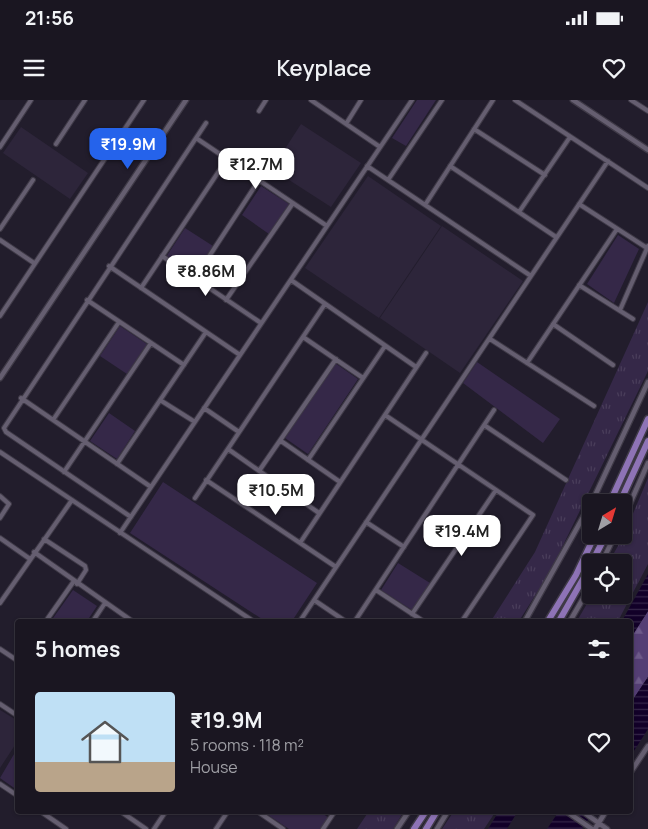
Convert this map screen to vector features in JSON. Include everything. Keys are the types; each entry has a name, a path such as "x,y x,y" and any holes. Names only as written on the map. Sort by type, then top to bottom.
{"highway":[{"path":"614,494 648,419"},
{"path":"624,494 648,440"},
{"path":"549,619 576,575 591,544"},
{"path":"560,619 582,581"},
{"path":"414,829 424,814"},
{"path":"426,829 435,814"}],"street":[{"path":"0,147 31,100"},
{"path":"56,144 85,100"},
{"path":"0,316 144,100"},
{"path":"0,378 186,100"},
{"path":"259,111 266,100"},
{"path":"346,124 361,100"},
{"path":"120,533 412,100"},
{"path":"388,180 442,100"},
{"path":"425,205 493,100"},
{"path":"515,100 648,188"},
{"path":"573,100 648,150"},
{"path":"631,100 648,111"},
{"path":"313,101 380,147"},
{"path":"131,517 4,430 4,426 206,123"},
{"path":"474,129 545,175"},
{"path":"519,212 570,137"},
{"path":"196,138 327,226"},
{"path":"141,288 227,159"},
{"path":"301,619 608,162"},
{"path":"367,166 531,276"},
{"path":"450,166 556,237"},
{"path":"0,229 33,180"},
{"path":"195,278 259,180"},
{"path":"226,300 292,203"},
{"path":"579,204 648,247 620,310"},
{"path":"527,363 617,229"},
{"path":"0,240 34,263"},
{"path":"162,256 261,323"},
{"path":"109,266 240,355"},
{"path":"290,280 416,367"},
{"path":"579,285 633,319"},
{"path":"87,300 184,365"},
{"path":"195,498 325,304"},
{"path":"53,420 119,322"},
{"path":"553,324 613,365"},
{"path":"118,464 206,332"},
{"path":"303,336 363,378"},
{"path":"490,339 594,406"},
{"path":"64,472 151,343"},
{"path":"308,460 385,346"},
{"path":"300,543 426,353"},
{"path":"259,471 336,359"},
{"path":"595,494 648,382"},
{"path":"22,398 151,487"},
{"path":"160,400 195,422"},
{"path":"204,408 239,432"},
{"path":"356,619 494,410"},
{"path":"385,415 533,516 463,619"},
{"path":"484,425 566,480"},
{"path":"281,440 340,482"},
{"path":"228,449 319,514"},
{"path":"0,452 250,619"},
{"path":"632,499 648,463"},
{"path":"206,480 336,567"},
{"path":"412,614 496,490"},
{"path":"0,496 9,504 0,518"},
{"path":"0,603 72,500"},
{"path":"526,619 582,519"},
{"path":"366,522 404,547"},
{"path":"0,538 30,559"},
{"path":"44,538 85,566 86,570 48,619"},
{"path":"34,552 129,619"},
{"path":"376,590 420,619"},
{"path":"314,600 342,619"},
{"path":"571,619 582,600"},
{"path":"94,619 105,603"},
{"path":"0,649 15,659"},
{"path":"0,704 15,714"},
{"path":"633,769 648,746"},
{"path":"0,784 15,794"},
{"path":"44,814 66,829"},
{"path":"124,814 146,829"},
{"path":"154,829 164,814"},
{"path":"216,829 226,814"},
{"path":"261,814 284,829"},
{"path":"323,829 333,814"},
{"path":"397,829 406,814"},
{"path":"437,829 446,814"},
{"path":"571,814 592,828 603,814"},
{"path":"586,814 607,829"},
{"path":"270,829 274,823"}],"shaded area":[{"path":"301,124 361,163 331,207 272,169"},
{"path":"21,127 88,173 70,199 3,153"},
{"path":"368,176 441,226 379,318 305,268"},
{"path":"442,226 523,281 460,373 380,318"},
{"path":"648,574 648,611 633,634 633,619 623,619"},
{"path":"648,677 648,729 633,752 633,700"},
{"path":"0,710 15,719 15,745 0,768"},
{"path":"497,814 516,814 507,829 488,829"},
{"path":"557,814 592,814 582,829 547,829"}],"green space":[{"path":"417,100 436,100 406,146 392,138"},
{"path":"261,186 289,204 269,234 242,215"},
{"path":"185,228 213,246 193,276 166,257"},
{"path":"618,235 639,249 614,303 587,284"},
{"path":"648,302 648,371 588,494 582,494 582,506 550,572 520,619 492,619 535,552"},
{"path":"120,326 147,344 127,374 100,356"},
{"path":"477,362 560,419 543,443 463,383"},
{"path":"335,363 358,379 308,454 285,438"},
{"path":"109,413 135,431 117,459 90,441"},
{"path":"648,478 648,564 632,594 632,554 613,554 619,544 632,544 632,516"},
{"path":"163,482 317,583 293,619 262,619 130,533"},
{"path":"398,563 430,583 412,610 381,590"},
{"path":"73,590 97,606 88,619 52,619"},
{"path":"587,604 627,604 619,619 578,619"},
{"path":"648,611 648,677 633,700 633,634"},
{"path":"15,752 15,789 0,778"},
{"path":"266,814 323,814 329,818 322,829 289,829"},
{"path":"367,814 402,814 393,829 357,829"},
{"path":"452,814 494,814 484,829 442,829"}]}
